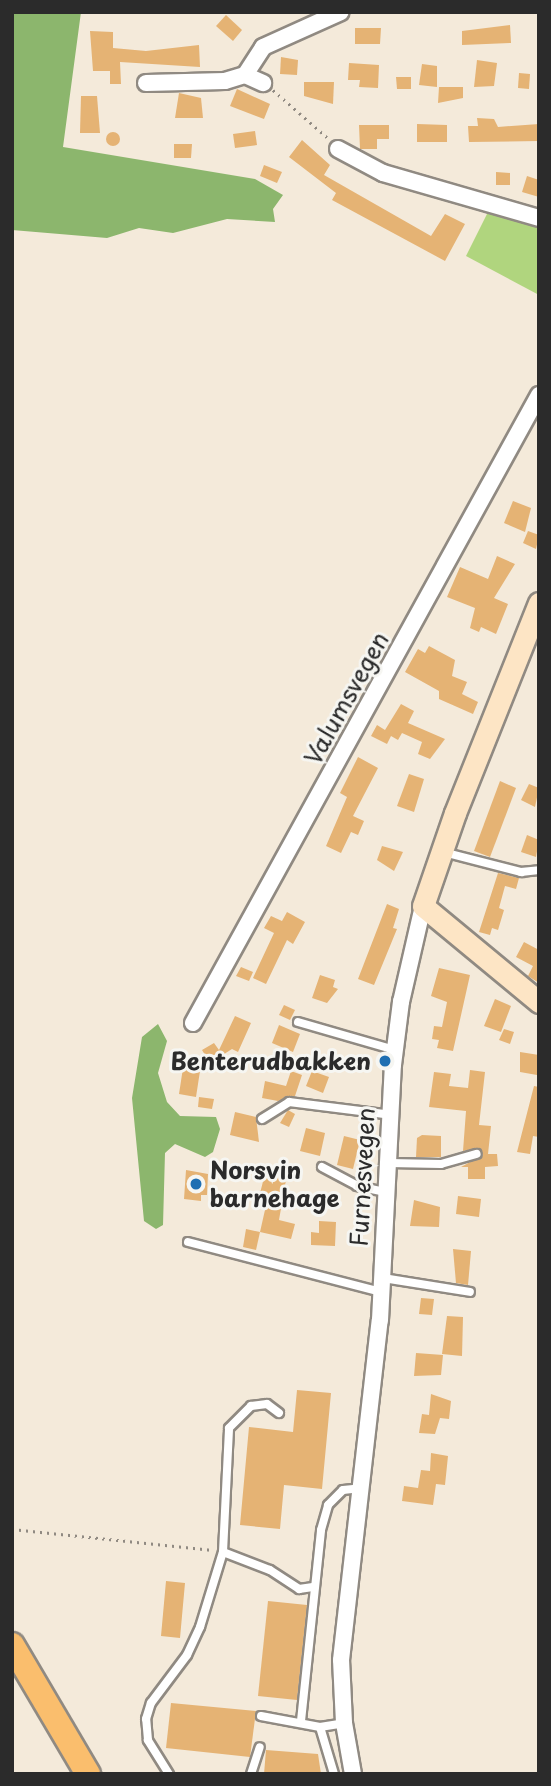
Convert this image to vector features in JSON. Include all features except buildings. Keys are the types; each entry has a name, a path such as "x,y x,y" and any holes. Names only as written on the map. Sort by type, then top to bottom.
{"main road":[{"name":"Furnesvegen","path":"423,906 440,851 539,603"},
{"path":"423,906 539,1002"},
{"path":"12,1645 88,1774"}],"street":[{"path":"245,75 263,47 341,12"},
{"path":"146,83 225,81 245,75 264,83"},
{"path":"338,149 383,173 539,218"},
{"name":"Valumsvegen","path":"193,1023 539,395"},
{"name":"Furnesvegen","path":"353,1774 344,1723 341,1660 383,1285 395,1050 423,906"}],"lane":[{"path":"440,851 521,872 539,870"},
{"path":"298,1022 395,1050"},
{"path":"262,1119 289,1102 392,1115"},
{"path":"389,1163 441,1164 477,1154"},
{"path":"322,1167 357,1186 389,1194"},
{"path":"188,1241 337,1284 470,1292"},
{"path":"169,1774 148,1740 146,1719 151,1703 196,1636 223,1552 229,1428 251,1406 267,1404 279,1412"},
{"path":"301,1721 316,1595 313,1587 328,1505 343,1490 361,1488"},
{"path":"223,1552 270,1570 299,1589 313,1587"},
{"path":"261,1716 301,1721 320,1727 344,1723"},
{"path":"320,1727 334,1774"},
{"path":"251,1774 260,1747"}],"path":[{"path":"264,83 297,108 338,149"},
{"path":"12,1529 223,1552"}],"green space":[{"path":"12,12 81,12 63,147 255,179 283,195 273,209 275,222 227,219 173,233 139,228 107,238 12,230"},
{"path":"488,212 539,227 539,295 466,256"},
{"path":"158,1024 167,1041 158,1073 167,1102 180,1116 216,1117 220,1129 213,1152 205,1157 175,1144 165,1153 163,1225 156,1229 144,1221 132,1098 142,1037"}],"place":[{"name":"Benterudbakken","path":"385,1061"},
{"name":"Norsvin barnehage","path":"196,1184"}]}
